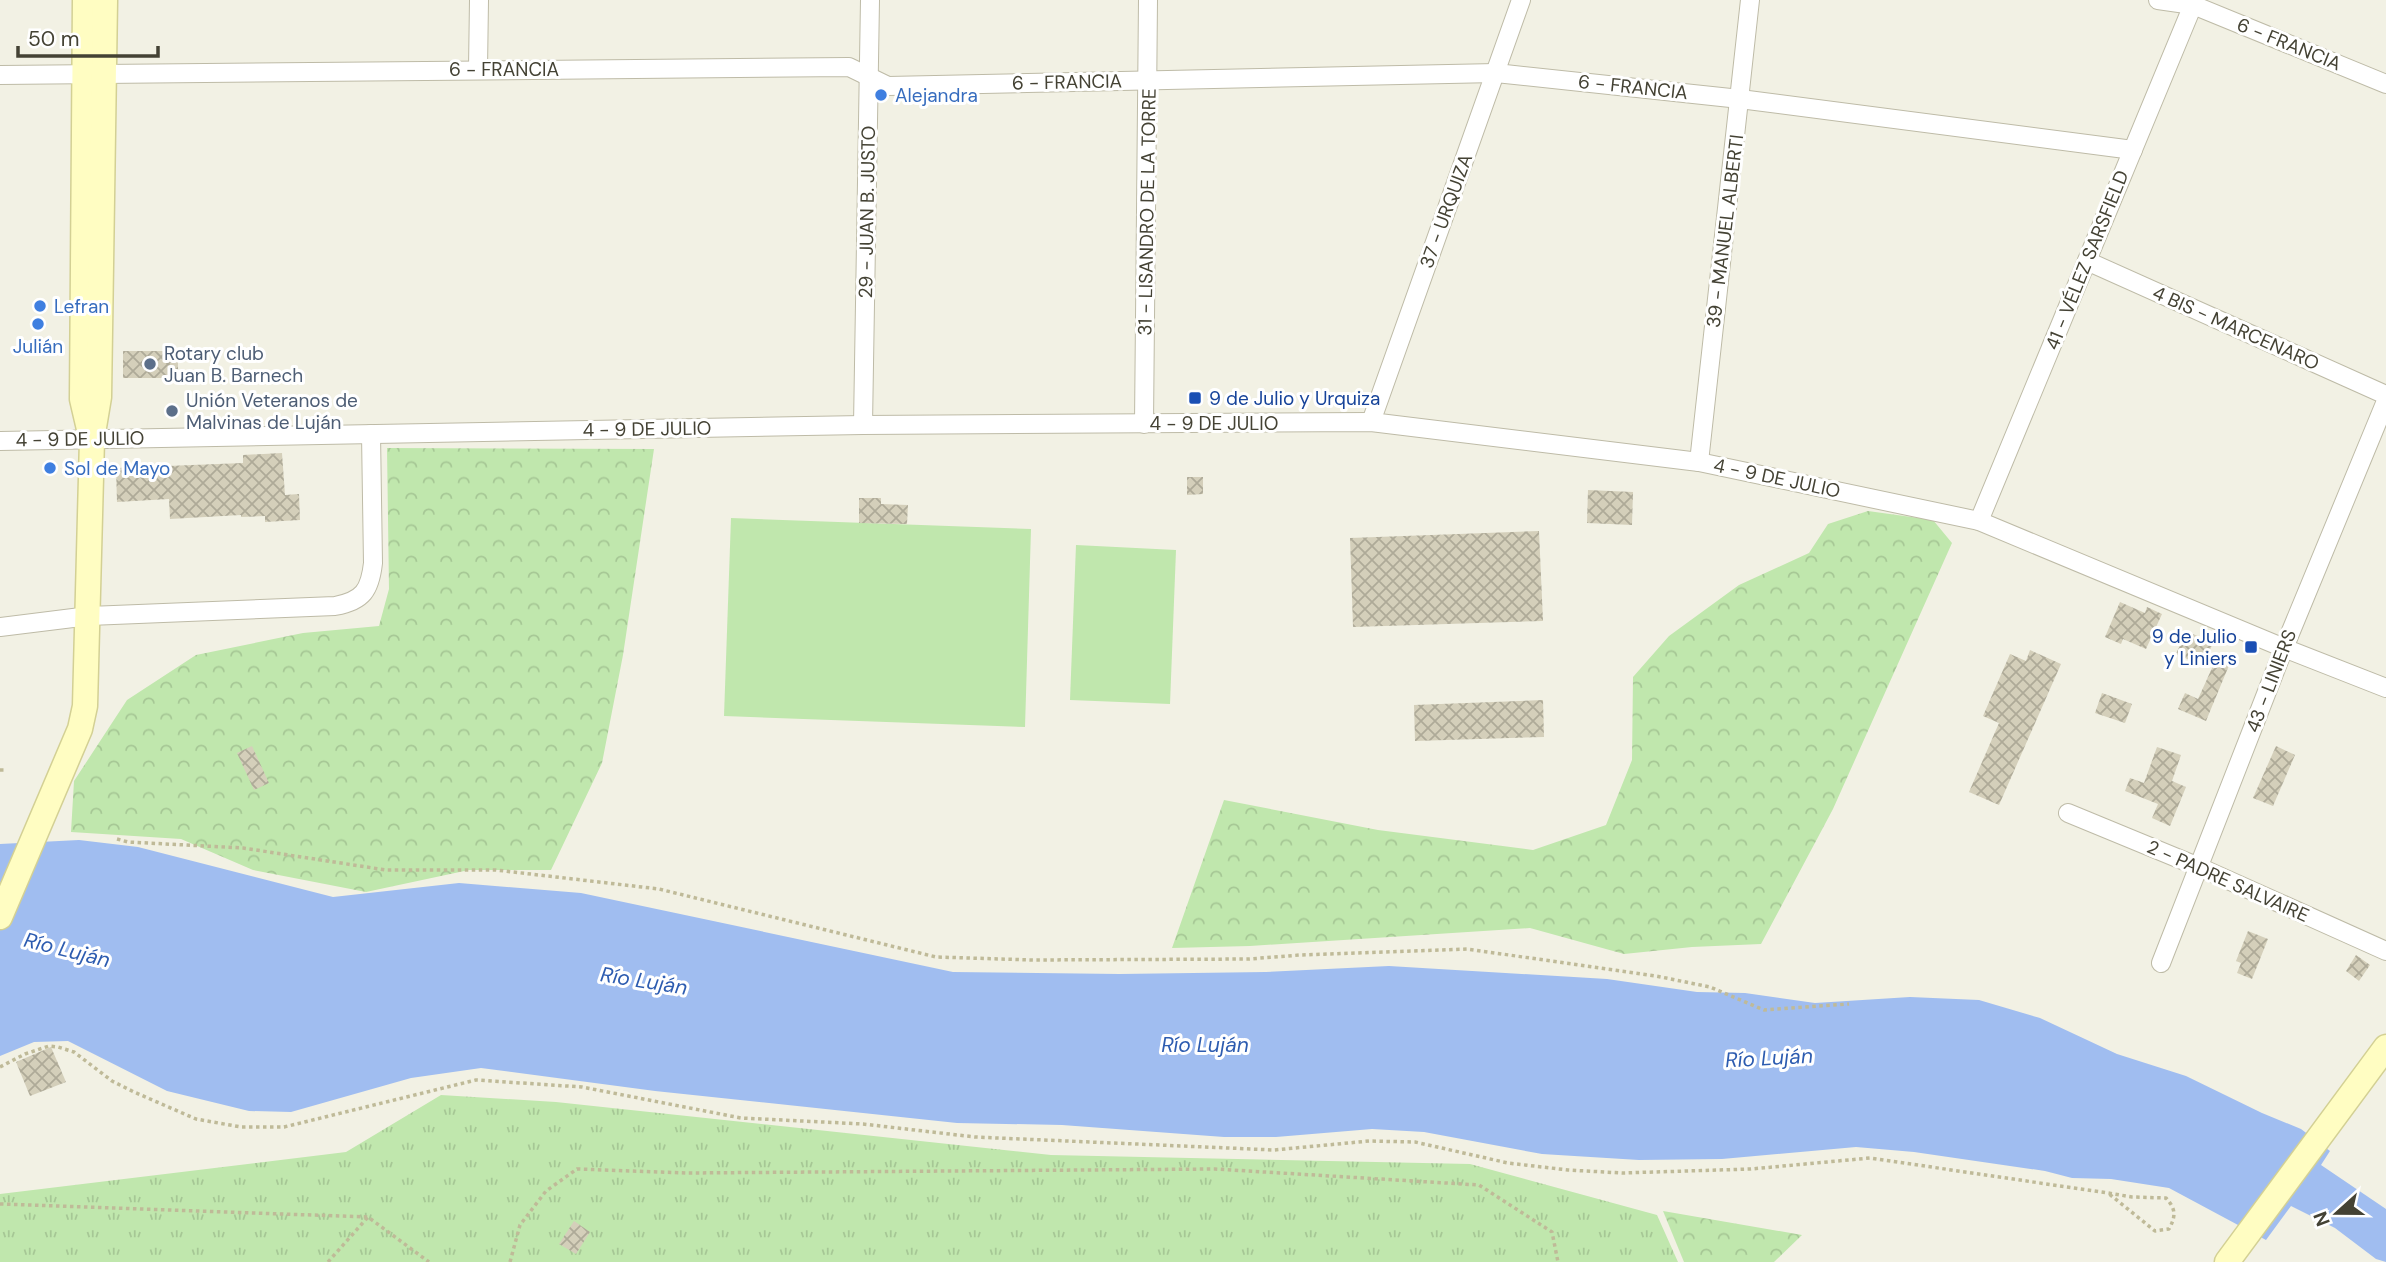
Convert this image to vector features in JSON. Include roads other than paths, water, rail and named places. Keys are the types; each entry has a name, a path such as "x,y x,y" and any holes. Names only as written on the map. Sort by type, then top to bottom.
{"street":[{"path":"85,0 95,74"},
{"path":"0,917 80,729 85,706 92,439 82,399 95,74 105,0"},
{"path":"478,69 479,0"},
{"name":"29 - JUAN B. JUSTO","path":"863,425 870,0"},
{"name":"31 - LISANDRO DE LA TORRE","path":"1144,424 1148,0"},
{"name":"39 - MANUEL ALBERTI","path":"1699,462 1750,0"},
{"name":"6 - FRANCIA","path":"2158,0 2194,2 2386,84"},
{"name":"37 - URQUIZA","path":"1371,422 1496,73 1519,1"},
{"name":"41 - VÉLEZ SARSFIELD","path":"1979,521 2194,2"},
{"name":"6 - FRANCIA","path":"0,75 849,67 888,86 1496,73 1740,99 2133,150"},
{"name":"4 BIS - MARCENARO","path":"2087,261 2386,395"},
{"name":"43 - LINIERS","path":"2161,963 2284,648 2386,401"},
{"name":"4 - 9 DE JULIO","path":"0,441 863,425 1371,422 1699,462 1979,521 2386,688"},
{"path":"0,627 89,616 335,606 356,599 366,591 373,563 371,434"},
{"name":"2 - PADRE SALVAIRE","path":"2068,813 2199,867 2386,951"},
{"path":"2229,1259 2386,1047"}],"water":[{"name":"Río Luján","path":"79,840 138,847 333,897 459,883 581,893 953,972 1266,972 1389,966 1607,979 1697,992 1745,993 1815,1003 1910,997 1979,1000 2040,1018 2117,1054 2186,1076 2301,1129 2330,1151 2321,1165 2386,1209 2386,1262 2376,1259 2335,1228 2291,1206 2266,1240 2169,1188 2111,1179 2072,1178 2045,1171 1914,1152 1856,1147 1722,1159 1639,1160 1542,1154 1424,1132 1372,1129 1276,1137 1224,1137 1062,1125 957,1123 655,1091 481,1068 411,1078 291,1112 249,1111 167,1091 68,1041 34,1042 0,1056 0,844"}],"place":[{"name":"Alejandra","path":"881,95"},
{"name":"Lefran","path":"40,306"},
{"name":"Julián","path":"38,324"},
{"name":"Rotary club Juan B. Barnech","path":"150,364"},
{"name":"9 de Julio y Urquiza","path":"1195,398"},
{"name":"Unión Veteranos de Malvinas de Luján","path":"172,411"},
{"name":"Sol de Mayo","path":"50,468"},
{"name":"9 de Julio y Liniers","path":"2251,647"}]}
